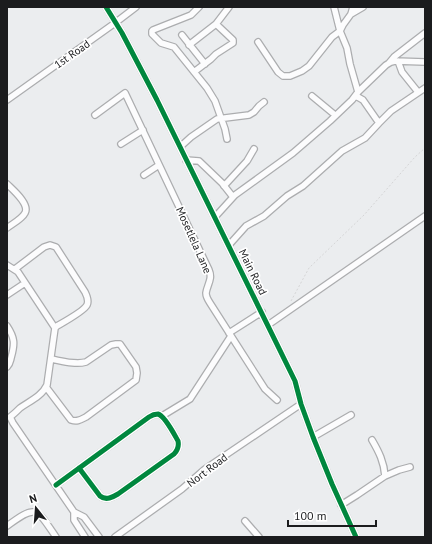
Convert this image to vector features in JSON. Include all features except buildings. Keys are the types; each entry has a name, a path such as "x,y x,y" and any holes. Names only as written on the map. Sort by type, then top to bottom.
{"street":[{"name":"Main Road","path":"106,7 146,78 296,381 301,404 313,437 356,537"},
{"name":"1st Road","path":"7,100 136,7"},
{"path":"199,7 191,15 152,31 154,36 161,43 174,47 212,96 225,129 227,139"},
{"path":"189,45 216,24 229,7"},
{"path":"334,7 340,31 347,48 357,94 379,123"},
{"path":"258,42 278,72 283,76 290,76 302,71 308,66 324,45 340,31 351,14 353,7"},
{"path":"351,14 363,7"},
{"path":"194,72 211,60 216,54 234,43 233,40 216,24"},
{"path":"215,217 233,197 293,153 336,116 394,57 425,32"},
{"path":"182,35 205,64"},
{"path":"388,63 398,61 425,62"},
{"path":"398,61 401,71 418,92"},
{"path":"229,245 246,226 264,216 287,196 303,186 342,151 365,138 391,112 425,88"},
{"name":"Mosetlela Lane","path":"95,115 125,93 211,273 211,278 206,292 207,298 265,389 277,400"},
{"path":"312,96 336,116"},
{"path":"180,147 212,122 218,119 249,115 264,102"},
{"path":"121,144 143,130"},
{"path":"224,186 247,161 254,149"},
{"path":"186,160 199,161 233,197"},
{"path":"144,175 159,165"},
{"path":"7,184 25,203 26,209 25,214 7,228"},
{"path":"268,325 425,216"},
{"path":"15,270 44,247 50,245 56,248 85,292 88,304 55,328"},
{"path":"7,265 18,272 55,328 46,387 43,392 9,417 74,512 74,520 84,536 94,529"},
{"path":"7,295 25,283"},
{"path":"162,416 190,400 230,334 262,312"},
{"path":"7,326 14,339 14,348 10,364 7,367"},
{"path":"46,387 71,420 79,421 136,380 136,367 120,344 111,345 86,362 82,363 51,359"},
{"name":"Nort Road","path":"115,537 182,489 205,469 301,404"},
{"path":"56,485 79,468 148,417 156,414 162,416 178,441 178,450 174,454 114,496 107,498 100,496 79,468"},
{"path":"313,437 351,415"},
{"path":"372,440 379,452 384,467 385,476"},
{"path":"342,505 385,476 398,470 410,467"},
{"path":"7,526 25,513 32,511 41,516 56,537"},
{"path":"74,512 82,515 99,537"},
{"path":"245,521 259,537"}],"path":[{"path":"290,303 309,268 364,215 415,157 425,148"}],"cycle path":[{"path":"106,7 122,33 157,100 295,381 301,404 313,437 356,537"},
{"path":"56,485 149,417 153,415 158,414 164,418 178,441 178,448 174,454 118,494 109,498 100,496 79,468"}]}
